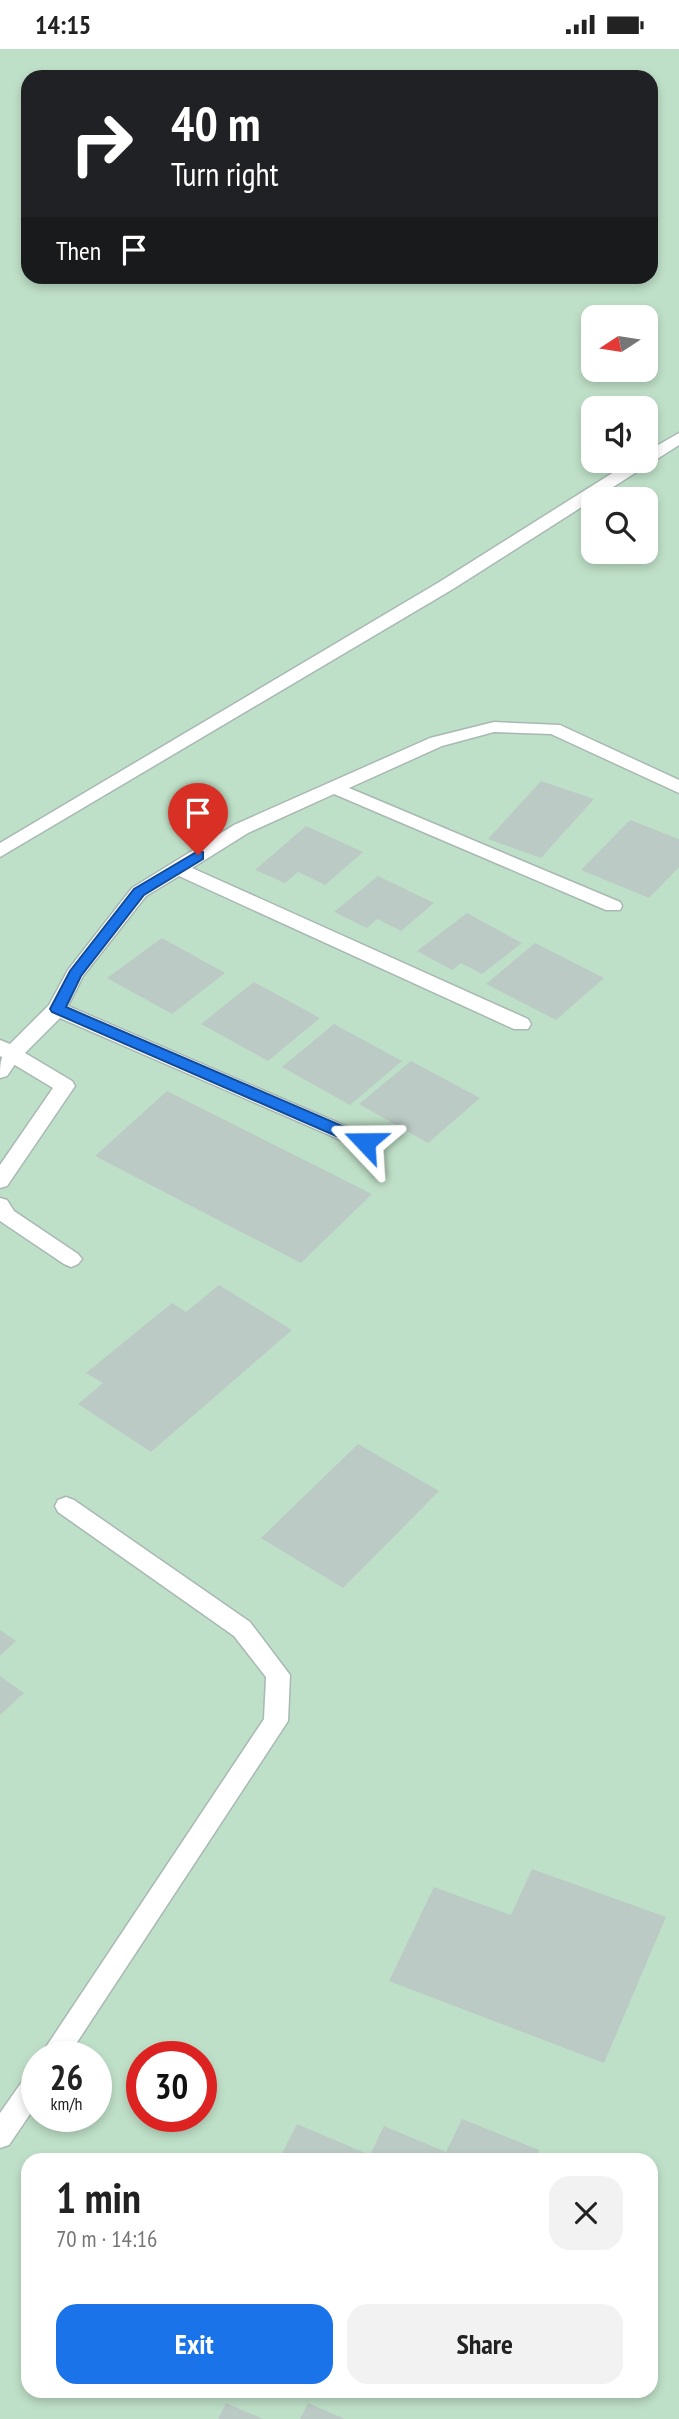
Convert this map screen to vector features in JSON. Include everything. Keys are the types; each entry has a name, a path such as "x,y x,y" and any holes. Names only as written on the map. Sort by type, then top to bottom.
{"street":[{"path":"658,452 679,438"},
{"path":"0,851 447,585 624,473"},
{"path":"0,1181 65,1086 4,1057 57,1009 75,974 139,892 241,829 436,742 494,727 554,729 679,787"},
{"path":"334,788 613,906"},
{"path":"177,868 521,1024"},
{"path":"57,1009 365,1142"},
{"path":"0,1205 7,1216 71,1259"},
{"path":"63,2041 276,1721 278,1675 242,1629 66,1506"},
{"path":"0,2136 21,2105"}],"green space":[{"path":"0,49 679,49 679,2419 0,2419"}],"building":[{"path":"541,781 594,799 541,858 488,839"},
{"path":"630,820 679,839 679,867 649,898 581,870"},
{"path":"306,826 363,852 325,885 298,872 285,883 255,870"},
{"path":"378,876 434,903 401,931 377,919 367,928 334,912"},
{"path":"467,913 522,943 482,974 461,963 452,970 417,951"},
{"path":"162,938 225,973 172,1014 107,978"},
{"path":"535,943 604,978 556,1020 486,984"},
{"path":"254,982 320,1018 268,1061 201,1024"},
{"path":"334,1024 402,1061 350,1105 282,1067"},
{"path":"411,1061 480,1098 428,1143 359,1104"},
{"path":"167,1091 372,1194 301,1263 95,1156"},
{"path":"219,1285 292,1330 151,1452 78,1404 103,1383 86,1373 172,1303 186,1312"},
{"path":"358,1444 439,1491 343,1588 261,1538"},
{"path":"0,1630 16,1641 0,1656"},
{"path":"0,1676 24,1693 0,1715"},
{"path":"532,1869 666,1917 604,2063 389,1981 434,1887 511,1915"},
{"path":"462,2119 539,2150 538,2153 371,2153 384,2126 446,2152"},
{"path":"297,2124 365,2153 282,2153"},
{"path":"226,2403 263,2419 218,2419"},
{"path":"308,2403 345,2419 300,2419"}],"route":[{"path":"198,855 139,892 75,974 57,1009 365,1142"}]}
